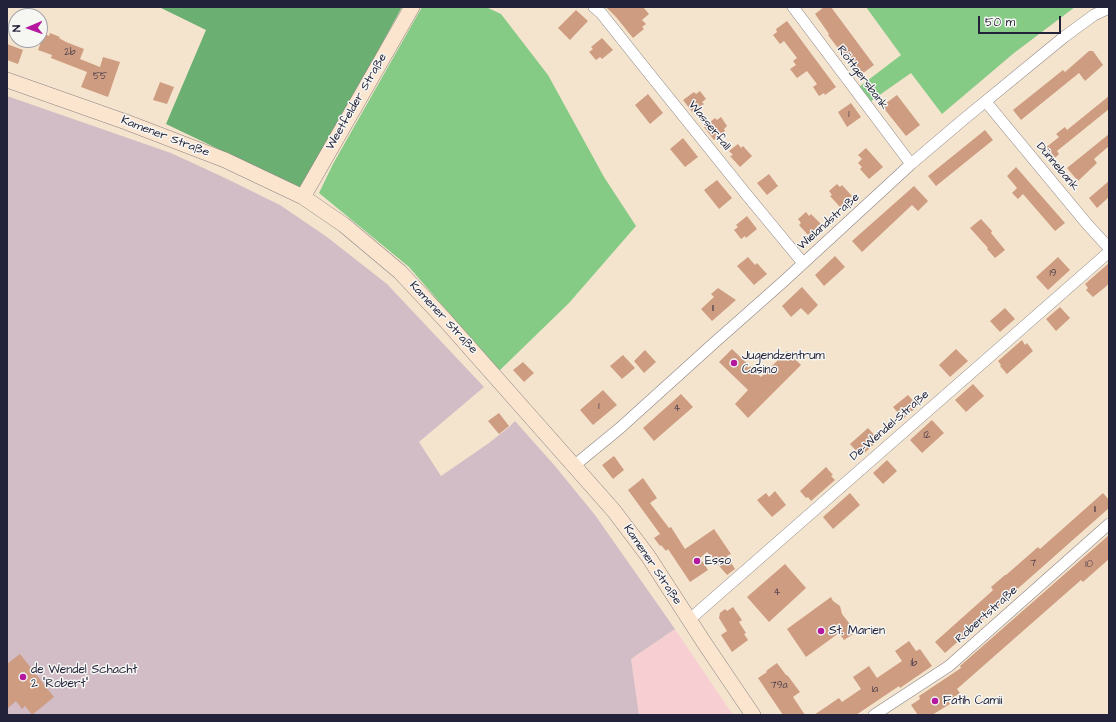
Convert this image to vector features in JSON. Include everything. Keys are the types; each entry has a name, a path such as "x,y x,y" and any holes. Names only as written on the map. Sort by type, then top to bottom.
{"main road":[{"name":"Weetfelder Straße","path":"303,197 412,7"},
{"name":"Kamener Straße","path":"7,80 126,122 225,160 303,197 344,225 400,272 445,320 614,511 648,556 752,715"}],"street":[{"name":"Wasserfall","path":"594,7 605,18 803,263"},
{"name":"Röttgersbank","path":"793,7 911,164"},
{"name":"Wielandstraße","path":"574,465 620,428 784,281 911,164 1064,37 1094,15 1109,8"},
{"name":"Dünnebank","path":"986,102 1087,224 1109,248"},
{"name":"De-Wendel-Straße","path":"689,620 1109,252"},
{"name":"Robertstraße","path":"874,715 949,666 1109,524"}],"shaded area":[{"path":"7,96 171,153 280,205 327,237 387,284 484,387 419,442 441,476 489,443 515,421 555,466 595,515 675,629 631,659 639,715 7,715"},
{"path":"675,629 733,715 639,715 631,659"}],"green space":[{"path":"159,7 402,7 300,193 233,156 166,124 206,30"},
{"path":"422,7 486,7 501,14 548,75 604,177 636,226 569,303 499,371 409,267 319,193 333,164"},
{"path":"866,7 1075,7 1014,53 942,114 911,73 871,101 859,87 901,55"}],"building":[{"path":"606,7 643,7 649,14 642,20 646,24 642,27 644,29 633,38"},
{"path":"824,7 831,7 874,65 859,76 828,35 829,34 815,14"},
{"path":"576,10 588,21 570,40 558,28"},
{"path":"787,21 836,87 825,95 824,93 819,96 813,87 817,84 807,71 797,78 790,69 796,65 793,61 797,58 784,41 780,44 773,35 777,32 776,29"},
{"path":"50,33 60,37 59,38 66,42 84,49 80,59 100,67 103,57 120,62 108,97 81,87 87,72 51,58 52,55 38,50 39,48 48,48"},
{"path":"602,38 613,50 602,59 600,57 596,60 589,52 593,49 591,47"},
{"path":"7,44 8,48 18,48 23,50 18,64 7,60"},
{"path":"1089,51 1093,51 1103,65 1085,81 1079,73 1021,120 1013,110 1063,70 1065,72"},
{"path":"160,82 174,87 167,104 153,100"},
{"path":"700,91 706,99 702,102 704,104 693,113 683,100 694,92 696,94"},
{"path":"648,94 663,113 650,124 635,105"},
{"path":"897,95 920,125 906,136 882,106"},
{"path":"1109,96 1109,109 1057,151 1059,154 1053,160 1044,149 1059,137 1056,134 1065,127 1067,130"},
{"path":"851,103 861,117 847,127 838,112"},
{"path":"721,117 727,126 724,129 725,131 714,140 704,127 715,118 717,120"},
{"path":"985,130 993,140 936,186 928,176"},
{"path":"1109,134 1109,146 1094,159 1097,163 1078,181 1067,168"},
{"path":"683,138 698,157 685,167 670,149"},
{"path":"738,144 741,148 743,146 752,156 740,167 730,156 733,155 729,151"},
{"path":"866,148 883,167 869,179 860,169 862,167 858,163 862,159 858,155"},
{"path":"1016,167 1065,223 1055,231 1023,194 1018,199 1012,193 1017,188 1007,176"},
{"path":"769,174 778,186 767,195 757,183"},
{"path":"717,180 732,198 719,209 704,190"},
{"path":"1109,181 1109,197 1097,208 1089,198"},
{"path":"837,184 840,187 842,185 852,196 840,207 830,196 832,195 829,191"},
{"path":"914,186 928,201 918,211 912,205 862,252 852,241"},
{"path":"806,212 809,216 811,214 821,224 808,235 799,225 801,223 798,219"},
{"path":"747,216 757,229 746,238 745,236 741,239 734,230 738,227 736,225"},
{"path":"981,219 992,231 991,233 1005,250 995,258 970,228"},
{"path":"835,256 845,267 824,286 815,275"},
{"path":"748,257 755,265 757,263 767,274 754,285 737,266"},
{"path":"1058,257 1070,270 1048,290 1036,277"},
{"path":"1109,263 1109,284 1093,297 1086,290 1088,288 1085,284"},
{"path":"802,287 818,305 808,315 801,308 791,317 782,306"},
{"path":"718,288 736,300 712,321 701,309 714,297 711,294"},
{"path":"1060,307 1070,318 1056,331 1046,319"},
{"path":"1005,308 1015,319 1000,332 990,321"},
{"path":"1022,340 1025,345 1027,343 1033,351 1007,374 1000,366 1001,365 998,361"},
{"path":"732,349 761,377 787,351 801,365 748,418 735,404 748,390 719,362"},
{"path":"956,349 968,361 950,377 939,365"},
{"path":"645,350 656,362 644,373 634,361"},
{"path":"623,355 635,368 622,379 610,366"},
{"path":"523,362 534,373 524,382 513,370"},
{"path":"973,384 984,396 966,412 955,400"},
{"path":"603,390 617,405 593,425 580,410"},
{"path":"681,394 693,407 654,441 643,428"},
{"path":"908,395 918,406 903,419 893,407"},
{"path":"499,413 509,426 499,434 488,421"},
{"path":"932,420 944,433 922,453 910,440"},
{"path":"868,428 879,440 861,456 850,444"},
{"path":"614,456 624,470 613,479 602,465"},
{"path":"887,460 897,471 883,484 873,473"},
{"path":"826,467 833,475 831,476 835,480 811,501 800,491"},
{"path":"643,478 657,498 650,503 669,528 671,527 685,549 714,529 731,554 727,556 735,569 727,575 707,552 700,558 708,570 690,582 668,549 666,551 654,538 660,534 628,490"},
{"path":"775,491 786,505 772,517 757,500 766,493 769,497"},
{"path":"850,493 860,505 833,529 823,517"},
{"path":"1103,493 1109,500 1109,508 945,653 935,642 991,592 993,590 991,587 1038,547 1040,549"},
{"path":"1109,535 1109,559 1083,582 1081,580 957,689 960,693 948,701 950,704 932,715 918,715 911,705 920,699 919,696 961,668 960,666"},
{"path":"785,564 806,588 769,622 747,597"},
{"name":"St. Marien","path":"831,597 833,601 840,606 842,614 856,632 844,640 839,633 806,657 787,629"},
{"path":"733,607 742,620 739,622 746,633 744,634 748,640 732,652 721,635 727,631 719,618 720,613 725,609 727,611"},
{"path":"909,641 916,651 920,649 932,666 856,715 814,715 839,698 842,702 861,689 853,677 869,666 877,678 902,661 895,651"},
{"name":"de Wendel Schacht 2 \"Robert\"","path":"20,654 54,697 32,715 25,706 22,709 16,701 7,709 7,664"},
{"path":"777,663 800,692 793,697 805,715 783,715 758,678"}],"place":[{"name":"Jugendzentrum Casino","path":"734,363"},
{"name":"Esso","path":"697,561"},
{"name":"St. Marien","path":"821,631"},
{"name":"de Wendel Schacht 2 \"Robert\"","path":"23,677"},
{"name":"Fatih Camii","path":"935,701"}]}
